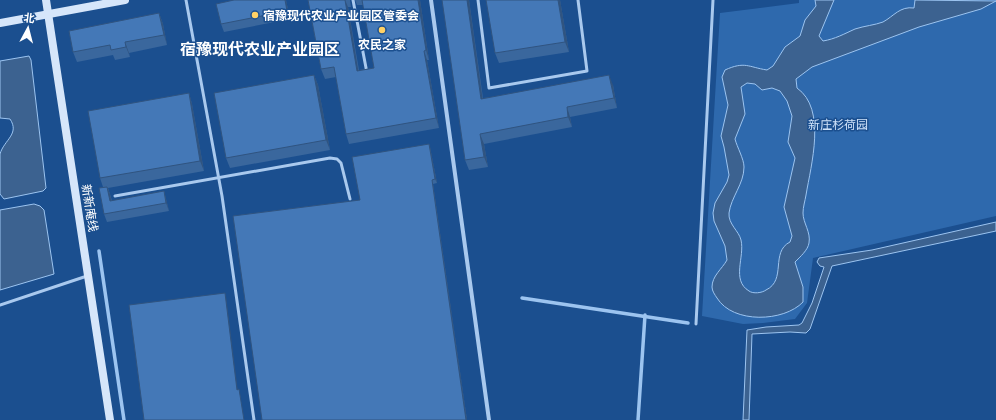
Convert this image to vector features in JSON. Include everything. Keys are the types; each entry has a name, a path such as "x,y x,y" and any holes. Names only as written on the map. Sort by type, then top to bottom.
{"street":[{"path":"0,23 126,0"},
{"path":"431,0 489,420"},
{"name":"新新庵线","path":"46,1 110,420"}],"lane":[{"path":"186,0 219,178 254,420"},
{"path":"353,0 367,73"},
{"path":"478,0 489,88 586,71 578,0"},
{"path":"696,324 713,0"},
{"path":"115,196 330,158 341,163 350,199"},
{"path":"0,305 88,276"}],"green space":[{"name":"新庄杉荷园","path":"799,0 996,0 996,216 813,258 807,303 795,319 743,324 702,316 720,13 799,3"}],"shaded area":[{"path":"815,0 834,0 819,36 823,41 835,38 855,29 883,22 905,8 914,8 915,0 996,1 981,9 919,27 812,67 796,79 797,88 806,97 812,109 815,138 803,211 803,217 809,235 809,243 805,251 795,262 803,287 803,302 795,309 772,316 746,316 725,306 717,298 712,288 714,279 727,260 725,246 714,221 713,213 715,203 727,182 729,175 721,136 728,105 722,77 725,70 732,67 742,65 767,70 773,66 785,47 800,36 805,20 816,6","holes":["747,83 755,84 762,90 772,88 780,91 787,101 792,116 788,142 795,158 784,207 792,236 790,242 781,252 776,280 764,291 755,293 749,291 741,281 741,240 729,217 730,207 740,185 744,167 735,139 745,114 741,87"]},
{"path":"29,56 31,60 46,188 43,191 4,199 0,194 0,154 12,133 13,124 10,119 0,118 0,61"},
{"path":"34,204 40,206 44,210 54,274 0,290 0,210"},
{"path":"996,222 996,231 832,266 810,329 806,333 790,332 752,334 749,420 743,420 747,330 799,325 802,323 812,303 824,267 820,266 817,262 819,258 872,250"}],"building":[{"path":"234,0 285,0 287,11 221,24 216,4"},
{"path":"308,0 345,0 357,71 374,68 362,0 418,0 426,50 424,51 436,118 346,134 334,67 321,69"},
{"path":"442,0 467,0 481,99 609,75 614,98 567,107 568,117 480,134 484,157 465,160"},
{"path":"486,0 558,0 565,42 495,53"},
{"path":"159,13 164,35 125,42 126,47 111,50 110,45 73,52 69,31"},
{"path":"314,75 326,140 226,158 214,93"},
{"path":"189,93 200,161 100,178 88,111"},
{"path":"429,144 435,179 432,180 466,420 262,420 233,216 360,200 352,157"},
{"path":"107,187 110,201 164,191 166,203 104,214 99,188"},
{"path":"225,293 237,390 239,389 244,420 144,420 129,305"}],"waterway":[{"path":"99,251 124,420"},
{"path":"522,298 688,323"},
{"path":"638,420 645,315"}],"place":[{"name":"宿豫现代农业产业园区管委会","path":"255,15"},
{"name":"农民之家","path":"382,30"}],"district":[{"name":"宿豫现代农业产业园区","path":"260,49"}]}
